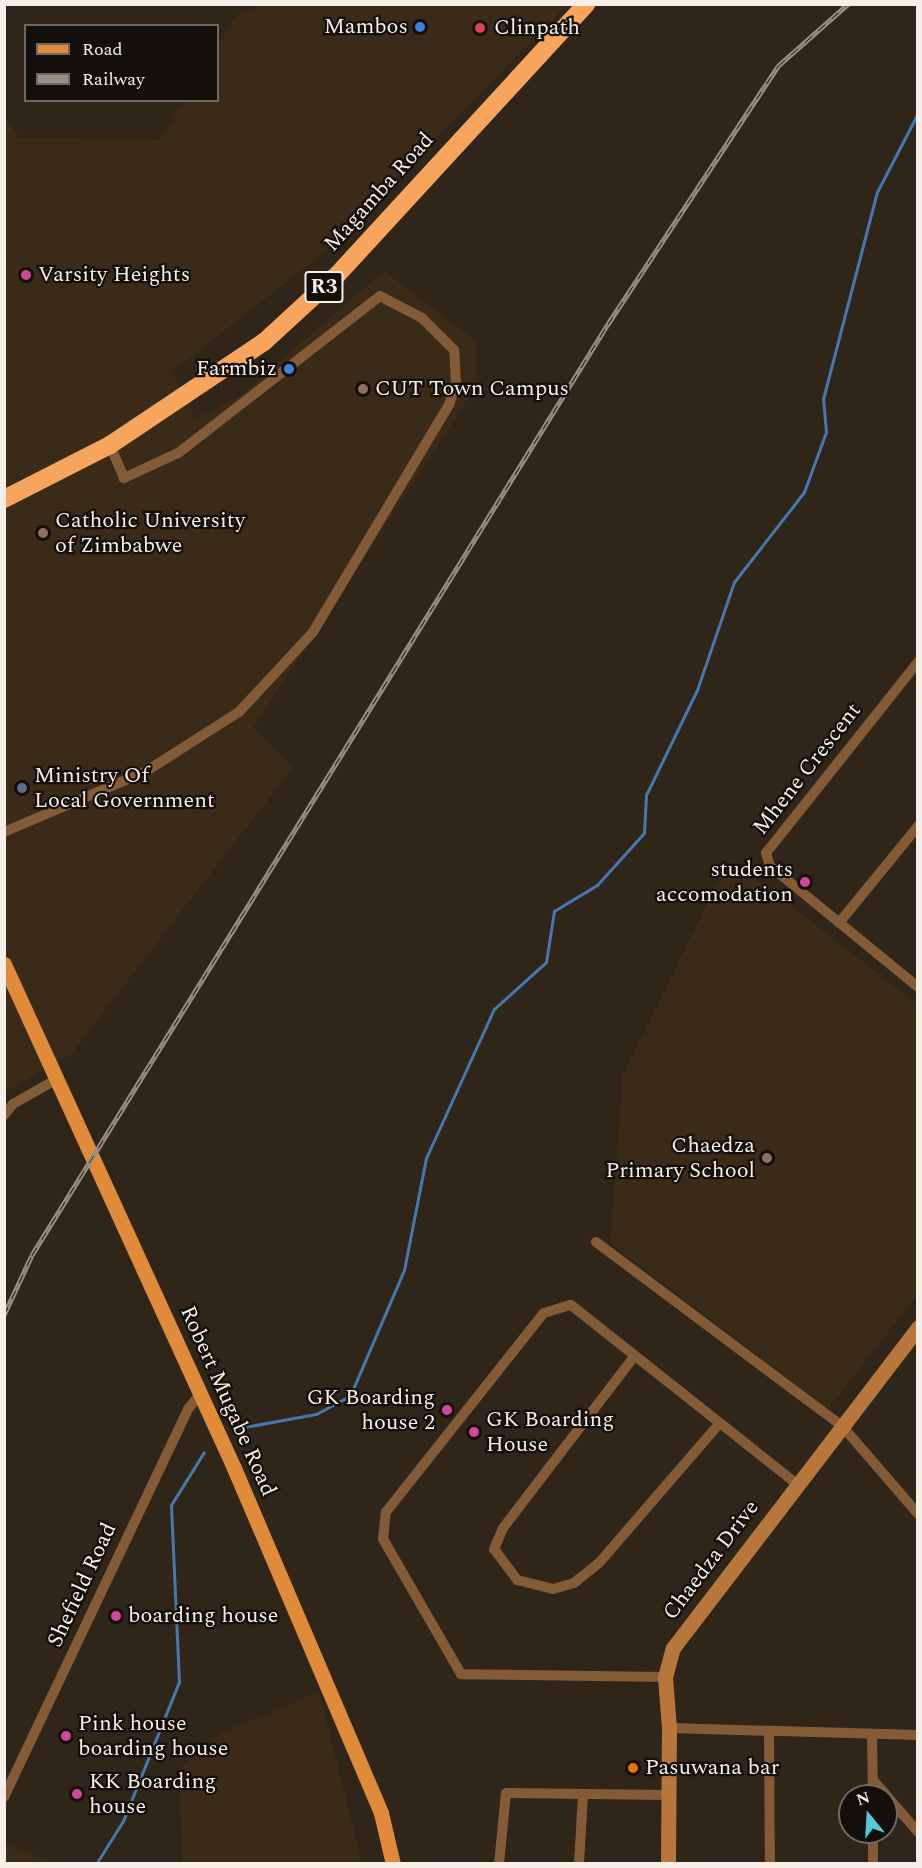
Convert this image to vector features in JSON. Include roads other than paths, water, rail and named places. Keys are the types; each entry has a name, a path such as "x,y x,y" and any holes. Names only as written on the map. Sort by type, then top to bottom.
{"highway":[{"name":"Magamba Road","path":"4,499 110,445 264,342 338,274 586,4"}],"main road":[{"name":"Robert Mugabe Road","path":"4,964 201,1393 381,1813 393,1863"}],"street":[{"path":"4,832 146,772 239,712 313,632 449,405 456,384 454,350 422,318 380,296 178,453 124,478 110,445"},
{"name":"Mhene Crescent","path":"917,987 770,866 765,853 918,662"},
{"path":"839,923 918,826"},
{"path":"4,1115 14,1104 57,1079"},
{"path":"596,1242 843,1427 918,1514"},
{"path":"665,1677 461,1674 383,1539 386,1512 544,1313 570,1305 633,1358 797,1484"},
{"name":"Chaedza Drive","path":"668,1863 669,1728 665,1677 673,1648 918,1327"},
{"path":"633,1358 503,1528 494,1549 517,1580 553,1589 582,1577 599,1563 720,1423"},
{"name":"Shefield Road","path":"4,1797 188,1409 201,1393"},
{"path":"669,1728 770,1733 918,1735"},
{"path":"770,1733 770,1863"},
{"path":"872,1735 873,1784"},
{"path":"873,1780 918,1832"},
{"path":"499,1863 506,1793 669,1795"},
{"path":"579,1863 583,1794"},
{"path":"873,1844 873,1863"}],"waterway":[{"path":"239,1428 316,1414 350,1396 404,1270 426,1158 494,1009 546,962 554,911 597,885 644,833 646,795 697,690 734,582 804,492 826,432 823,399 877,192 918,113"},
{"path":"96,1864 123,1821 179,1682 171,1505 204,1452"}],"railway":[{"path":"4,1315 32,1255 608,324 778,66 848,4"}],"place":[{"name":"Mambos","path":"420,27"},
{"name":"Clinpath","path":"480,28"},
{"name":"Varsity Heights","path":"26,275"},
{"name":"Farmbiz","path":"289,369"},
{"name":"CUT Town Campus","path":"363,389"},
{"name":"Catholic University of Zimbabwe","path":"43,533"},
{"name":"Ministry Of Local Government","path":"22,788"},
{"name":"students accomodation","path":"805,882"},
{"name":"Chaedza Primary School","path":"767,1158"},
{"name":"GK Boarding house 2","path":"447,1410"},
{"name":"GK Boarding House","path":"474,1432"},
{"name":"boarding house","path":"116,1616"},
{"name":"Pink house boarding house","path":"66,1736"},
{"name":"Pasuwana bar","path":"633,1768"},
{"name":"KK Boarding house","path":"77,1794"}]}
